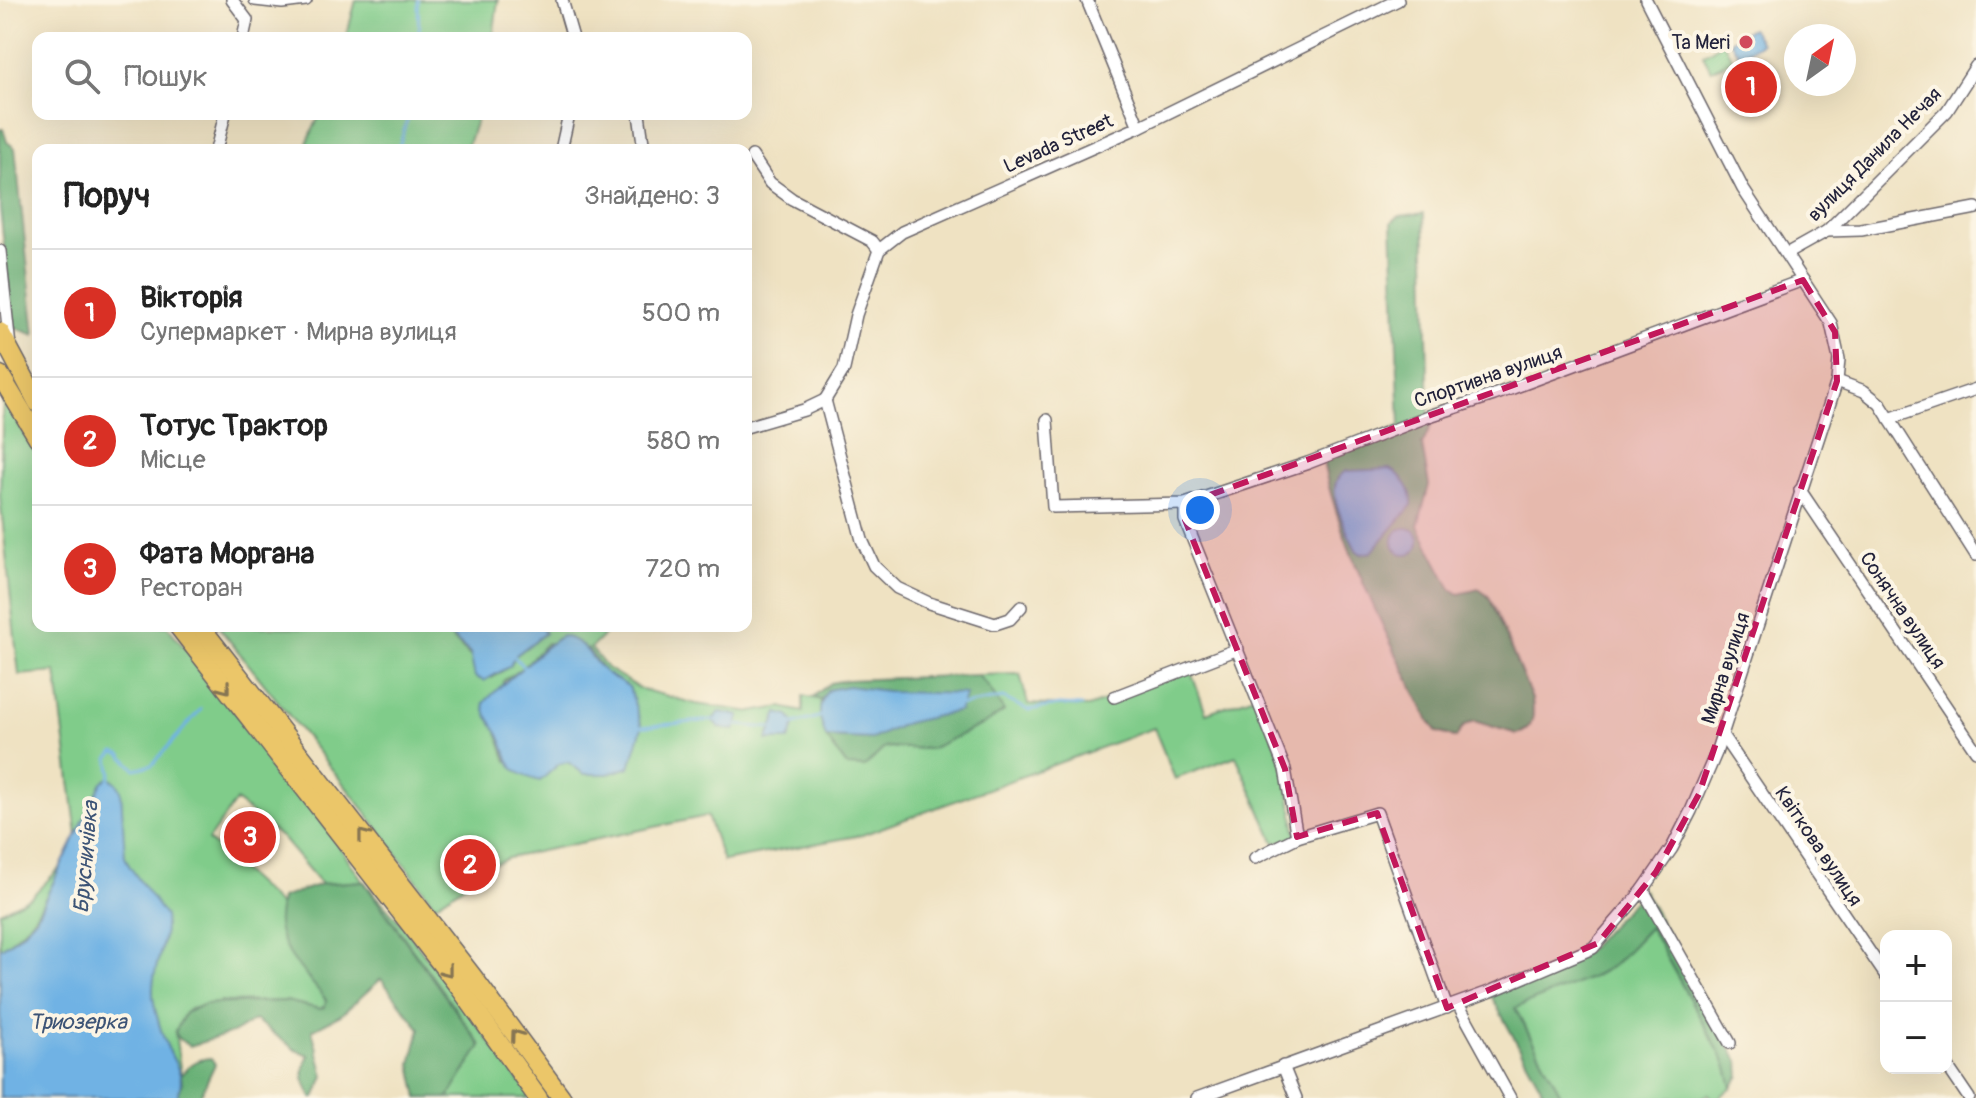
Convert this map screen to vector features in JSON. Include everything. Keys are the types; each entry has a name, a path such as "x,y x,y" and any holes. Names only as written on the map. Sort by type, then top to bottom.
{"highway":[{"path":"0,332 32,393"},
{"path":"0,375 32,428"},
{"path":"183,632 460,988 538,1098"},
{"path":"205,632 464,965 562,1098"}],"street":[{"path":"232,0 247,20 244,32"},
{"path":"255,0 282,3 306,0"},
{"path":"562,0 571,32"},
{"path":"1087,0 1139,127"},
{"name":"Levada Street","path":"879,250 902,232 1139,127 1398,0"},
{"name":"Мирна вулиця","path":"1197,1098 1452,1006 1593,948 1643,890 1684,827 1722,735 1837,381 1839,359 1835,332 1743,189 1646,0"},
{"name":"вулиця Данила Нечая","path":"1786,254 1827,231 1947,111 1976,66"},
{"path":"218,144 224,120"},
{"path":"562,144 568,120"},
{"path":"640,120 643,144"},
{"path":"752,156 770,183 792,199 872,241 879,250 856,315 844,369 825,400 804,410 752,425"},
{"path":"1827,231 1861,230 1976,208"},
{"path":"0,251 10,355"},
{"name":"Спортивна вулиця","path":"1047,420 1053,507 1185,504 1308,463 1803,280"},
{"path":"1837,381 1872,396 1976,555"},
{"path":"1889,419 1976,389"},
{"path":"825,400 862,540 874,566 897,588 929,603 995,624 1010,619 1021,607"},
{"name":"Сонячна вулиця","path":"1800,490 1976,751"},
{"path":"1185,504 1185,520 1285,769 1297,837"},
{"path":"1114,697 1238,649"},
{"name":"Квіткова вулиця","path":"1722,735 1880,967"},
{"path":"1255,858 1297,837 1377,813 1452,1006 1510,1098"},
{"path":"1643,890 1730,1043"},
{"path":"1283,1066 1296,1098"},
{"path":"1952,1073 1969,1098"}],"highlighted area":[{"path":"1803,280 1835,332 1837,381 1699,794 1656,872 1598,943 1447,1008 1377,813 1297,837 1285,769 1185,520 1185,504"}],"green space":[{"path":"356,0 498,0 494,32 348,32"},
{"path":"1723,42 1733,60 1711,70 1703,55"},
{"path":"317,120 476,120 468,144 307,144"},
{"path":"0,129 3,129 7,142 15,148 32,307 32,334 13,327 0,208"},
{"path":"1424,213 1429,415 1432,424 1422,445 1429,485 1418,526 1451,589 1459,594 1479,589 1489,597 1532,699 1530,725 1517,734 1474,721 1463,727 1456,738 1437,732 1429,721 1353,559 1330,492 1322,457 1400,427 1392,222 1399,216"},
{"path":"3,401 32,445 32,632 172,632 315,812 363,881 321,884 282,838 236,801 208,840 280,906 283,936 327,1004 320,1009 286,1001 221,1002 190,1009 175,1032 181,1075 177,1091 89,818 77,835 56,672 19,675 0,497"},
{"path":"223,632 446,632 492,678 510,666 515,656 544,632 607,632 591,648 607,668 641,689 696,704 752,712 781,707 803,712 803,696 821,700 823,728 847,766 865,766 885,747 930,749 988,722 1004,711 977,675 1020,674 1028,704 1088,707 1190,669 1206,713 1257,695 1285,769 1297,837 1275,843 1236,756 1175,779 1154,728 862,835 723,861 707,816 508,858 435,905 365,811","holes":["547,643 588,649 605,672 629,687 642,727 575,765 568,762 507,761 497,732 503,681 523,667"]},
{"path":"977,675 1004,711 988,722 930,749 885,747 865,767 847,766 826,737 872,739 906,723 959,711 894,693 861,688 828,690 821,700 813,697 830,683 847,680"},
{"path":"61,867 30,922 0,949 0,912 31,897"},
{"path":"363,881 481,1046 448,1098 418,1098 411,1064 420,1029 381,979 341,1015 312,1030 324,1076 315,1098 306,1086 304,1076 309,1055 296,1050 255,1020 232,1033 190,1046 179,1039 175,1032 185,1013 205,1004 286,1001 320,1009 325,1007 326,1000 284,945 278,924 281,898 321,884"},
{"path":"368,887 403,926 532,1098 448,1098 481,1045"},
{"path":"1643,890 1739,1063 1740,1076 1732,1087 1726,1064 1650,927 1614,965 1515,1008 1563,1098 1547,1098 1489,992 1585,953"},
{"path":"1649,926 1726,1064 1732,1087 1719,1098 1712,1098 1709,1094 1702,1098 1563,1098 1514,1008 1590,978 1614,965"},
{"path":"211,1058 215,1064 199,1098 176,1098 184,1071 198,1061"}],"water":[{"name":"Ta Meri","path":"1751,28 1761,43 1740,56 1730,41"},
{"path":"1390,469 1406,484 1412,505 1372,552 1361,554 1356,550 1342,520 1335,485 1347,471"},
{"path":"1406,528 1415,532 1419,541 1415,550 1406,554 1397,550 1393,541 1397,532"},
{"path":"447,632 545,633 515,656 510,666 484,681 475,677 470,653"},
{"path":"562,636 578,642 606,673 629,687 642,727 630,767 608,774 584,774 568,762 559,764 540,781 519,773 510,763 484,703"},
{"path":"848,686 894,692 966,694 959,711 906,723 872,739 826,737 820,719 822,702 828,690"},
{"path":"720,712 740,716 735,730 719,728 712,720"},
{"path":"778,713 789,716 795,724 789,740 767,740"},
{"name":"Триозерка","path":"109,778 121,790 125,857 165,916 164,938 153,992 161,1030 181,1077 179,1091 176,1098 0,1098 0,949 20,935 36,918 102,782"}],"waterway":[{"name":"Брусничівка","path":"418,0 419,32"},
{"name":"Брусничівка","path":"400,144 407,120"},
{"path":"513,655 524,668"},
{"path":"957,706 1003,698 1028,710 1059,705 1082,706"},
{"name":"Брусничівка","path":"109,781 109,758 114,752 121,754 135,769 152,765 201,709"},
{"path":"791,725 822,716"},
{"path":"641,727 713,720"},
{"path":"736,725 772,728"}],"place":[{"name":"Ta Meri","path":"1746,42"},
{"name":"Вікторія","path":"1751,87"},
{"name":"Фата Моргана","path":"250,837"},
{"name":"Тотус Трактор","path":"470,865"}]}
